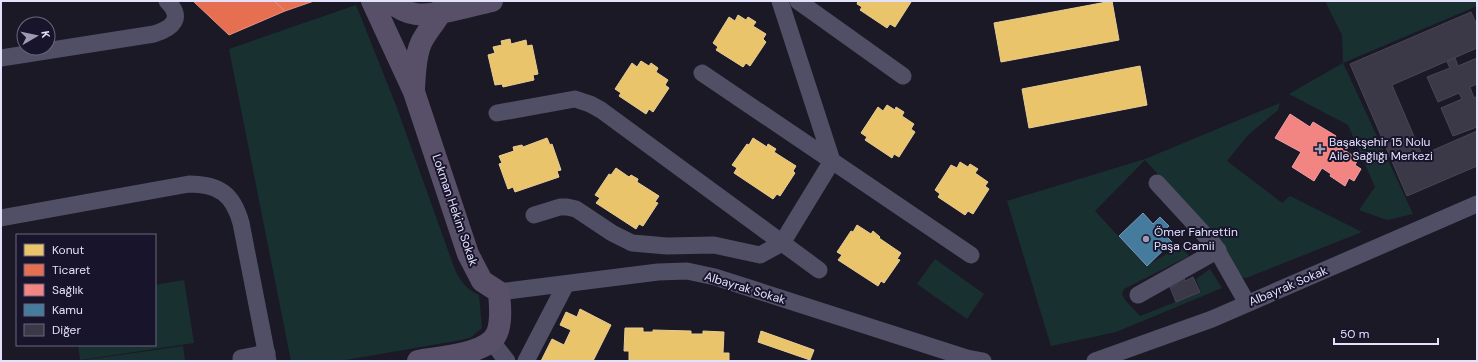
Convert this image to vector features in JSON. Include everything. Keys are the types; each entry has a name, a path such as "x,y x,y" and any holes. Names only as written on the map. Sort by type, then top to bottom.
{"main road":[{"path":"372,1 385,24"},
{"path":"380,1 385,24"},
{"path":"389,1 397,8 417,14 443,6 492,1"},
{"path":"414,92 416,60 421,43 443,6"},
{"name":"Lokman Hekim Sokak","path":"385,24 414,92 468,254 482,281 499,292"},
{"path":"418,361 471,352 492,342 498,332 500,314 499,292"}],"street":[{"path":"1,58 154,34 164,31 172,26 176,14 173,7 166,1"},
{"path":"534,215 560,207 567,207 576,210 612,233 632,243 667,246 714,245 760,255 782,243 832,161 780,1"},
{"path":"798,1 903,76"},
{"path":"702,73 971,255"},
{"path":"497,113 575,100 590,104 608,115 819,270"},
{"path":"1157,183 1218,250 1247,303"},
{"path":"1,218 189,184 212,186 223,192 232,200 237,209 241,223 268,357 241,358 242,361"},
{"name":"Albayrak Sokak","path":"1095,361 1212,319 1477,204"},
{"path":"667,246 668,271"},
{"path":"1138,295 1218,250"},
{"name":"Albayrak Sokak","path":"499,292 668,271 687,271 715,277 960,356 984,361"},
{"path":"526,361 566,284"},
{"path":"492,342 507,361"}],"green space":[{"path":"1325,1 1477,1 1477,6 1343,63 1342,35"},
{"path":"356,5 397,108 455,270 464,285 479,295 482,328 470,338 340,361 291,361 229,49"},
{"path":"1343,63 1413,214 1387,220 1359,210 1375,187 1348,125 1289,94"},
{"path":"1280,103 1278,110 1248,135 1227,161 1282,203 1290,196 1362,232 1246,278 1241,277 1225,247 1145,160 1095,211 1146,266 1180,246 1189,256 1124,289 1122,294 1125,300 1140,316 1201,292 1196,279 1210,269 1222,288 1116,332 1051,346 1007,201 1145,159"},
{"path":"935,259 984,294 967,319 917,284"},
{"path":"184,280 194,343 80,360 78,346 156,346 156,285"},
{"path":"183,346 185,361 77,361"}],"building: Konut":[{"path":"858,1 911,2 895,27 890,24 887,28 860,10 862,7 857,4"},
{"path":"1112,1 1119,40 1001,62 994,23"},
{"path":"738,15 746,20 748,17 756,22 753,26 766,34 763,39 766,42 750,66 746,63 743,67 716,50 718,47 713,43 729,17 735,21"},
{"path":"510,39 511,44 526,40 527,46 532,45 538,74 533,75 534,80 503,87 502,84 495,85 488,55 495,53 493,47 502,45 501,41"},
{"path":"641,61 649,66 651,63 658,68 656,72 668,80 665,85 669,88 653,112 649,109 646,114 619,96 621,93 615,89 632,63 637,67"},
{"path":"1140,66 1147,105 1029,128 1022,89"},
{"path":"887,105 895,110 896,107 904,112 902,116 914,124 911,129 915,132 899,157 894,154 892,158 865,140 867,137 861,133 878,107 883,111"},
{"path":"547,138 550,145 552,144 561,170 557,171 559,177 515,192 513,187 508,189 499,164 502,163 499,156 514,151 513,147 522,145 523,147"},
{"path":"753,138 767,147 768,144 776,149 774,152 796,166 793,171 795,173 780,196 777,194 773,199 734,173 737,168 732,165"},
{"path":"960,162 968,167 970,164 978,169 975,173 988,182 985,186 989,189 973,214 968,211 965,215 938,197 940,194 935,190 951,165 957,168"},
{"path":"616,168 629,177 631,175 638,179 637,182 659,196 655,202 658,203 643,226 639,224 636,229 596,203 600,198 595,195 609,174 611,175"},
{"path":"857,225 871,234 873,231 880,237 879,238 901,253 897,259 900,260 884,283 881,281 878,286 838,260 842,255 837,252 851,231 853,232"},
{"path":"580,309 611,325 593,361 541,361 552,339 564,345 571,330 560,325 566,312 577,317"},
{"path":"625,328 643,328 643,332 653,332 653,330 691,331 691,334 703,334 703,331 724,332 723,353 729,353 729,361 629,361 629,351 624,351"},
{"path":"761,331 814,350 810,360 758,342"}],"building: Ticaret":[{"path":"193,1 274,1 285,11 229,35"},
{"path":"274,1 314,1 285,11"}],"building: Sağlık":[{"name":"Başakşehir 15 Nolu Aile Sağlığı Merkezi","path":"1290,114 1310,127 1313,122 1336,136 1332,142 1358,159 1355,165 1361,169 1354,181 1349,178 1345,186 1330,176 1331,174 1322,168 1314,181 1292,167 1301,152 1275,138"}],"building: Kamu":[{"name":"Ömer Fahrettin Paşa Camii","path":"1143,213 1153,224 1160,217 1169,226 1162,232 1172,242 1147,266 1119,236"}],"building: Diğer":[{"path":"1471,12 1477,25 1477,48 1392,85 1422,155 1477,131 1477,166 1407,196 1350,64"},
{"path":"1455,58 1458,66 1477,58 1477,84 1470,87 1474,98 1477,96 1477,127 1453,136 1441,108 1462,99 1459,93 1438,102 1427,77 1450,68 1447,62"},
{"path":"1193,277 1200,292 1176,302 1170,287 1177,284 1176,282 1184,278 1185,281"}],"place":[{"name":"Başakşehir 15 Nolu Aile Sağlığı Merkezi","path":"1320,149"},
{"name":"Ömer Fahrettin Paşa Camii","path":"1146,239"}]}
